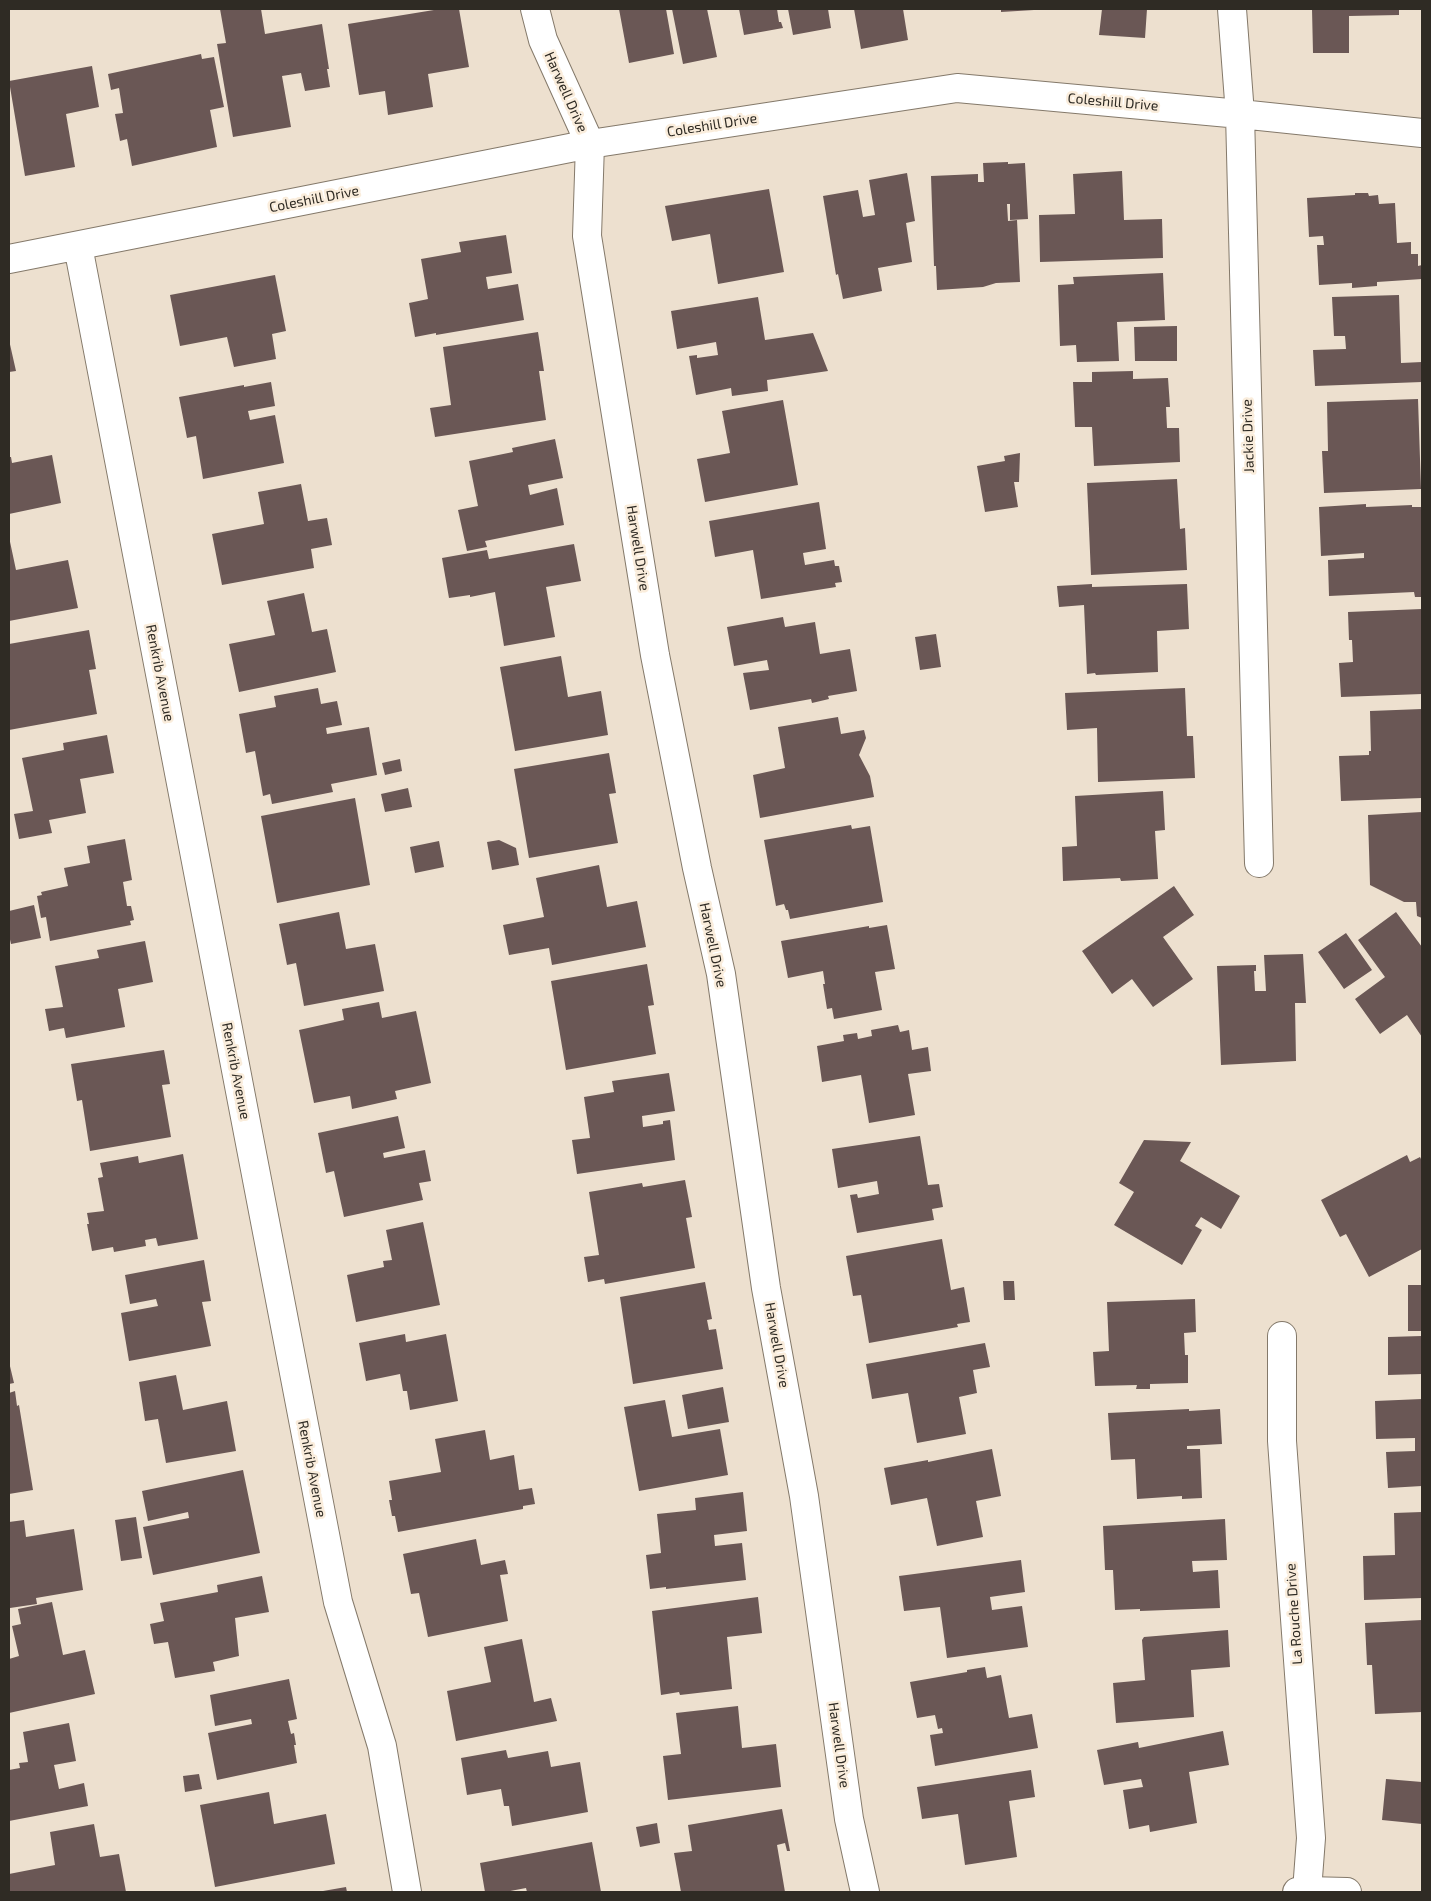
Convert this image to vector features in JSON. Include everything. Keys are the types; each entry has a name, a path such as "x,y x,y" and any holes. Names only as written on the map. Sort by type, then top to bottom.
{"street":[{"name":"Harwell Drive","path":"535,9 543,40 590,144 587,236 655,655 697,868 721,974 766,1288 804,1496 849,1819 865,1892"},
{"name":"Jackie Drive","path":"1232,9 1240,114 1259,863"},
{"name":"Coleshill Drive","path":"9,259 590,144 957,88 1422,133"},
{"name":"Renkrib Avenue","path":"78,246 338,1602 382,1746 408,1892"},
{"name":"La Rouche Drive","path":"1282,1336 1282,1441 1311,1838 1302,1891"},
{"path":"1302,1891 1347,1892"}],"building":[{"path":"220,9 261,9 265,34 322,24 330,87 305,91 301,73 282,76 291,127 233,137 217,44 226,43"},
{"path":"440,9 459,9 469,67 428,74 433,107 388,115 385,91 359,95 348,24"},
{"path":"619,9 666,9 674,54 629,63"},
{"path":"672,9 707,9 717,57 683,64"},
{"path":"739,9 777,9 779,22 781,22 783,28 744,35"},
{"path":"788,9 828,9 831,28 793,35"},
{"path":"854,9 903,9 908,40 861,49"},
{"path":"1001,9 1034,9 1034,10 1001,12"},
{"path":"1102,9 1147,9 1145,38 1099,35"},
{"path":"1312,9 1399,9 1399,15 1349,16 1349,53 1313,53"},
{"path":"201,54 202,59 214,57 224,107 210,110 217,147 132,166 127,139 120,141 115,114 123,113 119,88 111,90 108,74"},
{"path":"92,66 99,107 66,114 75,167 25,176 9,81"},
{"path":"1008,162 1008,164 1025,163 1028,219 1010,220 1010,204 1007,204 1008,221 1017,220 1020,282 937,290 936,266 934,266 931,176 978,174 978,182 984,182 983,163"},
{"path":"1122,171 1124,220 1162,219 1163,258 1040,262 1039,215 1075,214 1073,174"},
{"path":"907,173 915,221 906,223 912,262 878,268 882,291 843,299 838,274 836,275 823,196 858,190 863,217 875,215 869,180"},
{"path":"769,189 784,272 718,284 710,234 672,241 665,206"},
{"path":"1355,193 1368,193 1369,196 1378,195 1379,204 1395,203 1397,243 1411,242 1411,254 1418,254 1418,266 1422,265 1422,279 1377,282 1377,286 1352,288 1352,283 1319,285 1317,245 1324,245 1323,236 1309,237 1307,198 1355,195"},
{"path":"506,235 512,273 486,277 488,289 518,284 524,320 415,337 409,303 428,299 421,259 461,252 459,242"},
{"path":"1163,273 1165,320 1117,322 1119,361 1077,362 1076,345 1060,346 1058,285 1074,284 1073,277"},
{"path":"275,275 286,331 272,334 276,359 234,367 227,337 180,346 170,295"},
{"path":"1399,295 1401,363 1422,362 1422,382 1315,386 1313,350 1346,349 1345,336 1334,336 1332,297"},
{"path":"758,297 765,340 813,333 828,371 767,380 768,391 732,396 731,388 696,395 689,356 697,355 697,358 718,355 716,342 677,349 671,311"},
{"path":"1177,326 1177,361 1135,361 1134,327"},
{"path":"538,332 544,371 539,371 546,420 435,437 430,408 451,405 443,347"},
{"path":"9,340 16,371 9,372"},
{"path":"1133,371 1133,379 1168,378 1170,407 1166,407 1167,428 1179,428 1180,462 1094,466 1092,427 1075,427 1073,382 1092,382 1092,372"},
{"path":"271,382 275,406 248,411 250,420 275,415 284,463 203,479 196,436 187,438 179,397"},
{"path":"1418,399 1421,489 1324,493 1322,451 1328,451 1327,402"},
{"path":"783,400 798,485 705,502 697,459 730,453 722,411"},
{"path":"555,439 563,478 528,485 530,495 557,488 564,525 485,541 487,547 467,551 458,510 478,506 469,461 513,452 512,448"},
{"path":"1020,453 1019,482 1014,482 1018,507 985,512 977,466 1005,461 1004,456"},
{"path":"52,455 61,503 9,514 9,457 11,457 12,463"},
{"path":"1177,479 1180,529 1185,528 1187,570 1091,575 1087,483"},
{"path":"301,484 308,521 327,518 332,545 311,549 314,568 222,585 212,534 264,524 258,492"},
{"path":"819,502 826,549 803,553 805,565 834,560 835,566 839,566 842,582 835,583 836,587 761,599 753,550 715,557 709,521"},
{"path":"1366,504 1366,507 1412,505 1412,507 1422,507 1422,597 1415,597 1414,592 1329,596 1328,560 1364,558 1364,553 1321,556 1319,507"},
{"path":"9,537 16,570 68,560 78,608 9,621"},
{"path":"574,544 581,581 546,587 555,637 504,646 495,592 470,597 470,595 449,598 442,558 487,550 489,559"},
{"path":"1092,584 1092,587 1187,584 1189,629 1157,631 1158,672 1087,674 1084,605 1059,607 1057,586"},
{"path":"304,593 312,632 327,629 336,672 239,692 229,644 275,635 267,601"},
{"path":"1422,609 1422,694 1341,697 1339,663 1353,662 1352,640 1349,640 1348,612"},
{"path":"783,617 785,627 815,622 820,654 850,649 857,691 828,696 829,699 812,703 811,699 750,710 743,673 769,670 767,660 734,666 727,627"},
{"path":"89,630 96,669 89,670 97,714 9,730 9,644"},
{"path":"936,634 941,667 920,670 915,637"},
{"path":"561,656 568,697 601,691 608,735 515,751 500,667"},
{"path":"318,688 321,704 337,701 342,725 326,728 327,734 369,727 377,775 331,784 333,792 272,804 270,794 263,796 255,751 246,753 239,714 276,707 274,696"},
{"path":"1185,688 1187,736 1193,736 1195,778 1098,782 1097,728 1067,730 1065,693"},
{"path":"1422,709 1422,798 1341,801 1339,756 1369,755 1369,751 1371,751 1370,711"},
{"path":"838,717 841,734 864,730 866,738 859,755 870,776 874,797 760,818 753,775 785,768 778,727"},
{"path":"107,735 114,773 80,779 86,813 49,820 52,833 19,839 14,814 33,811 22,758 64,750 63,743"},
{"path":"609,753 616,793 609,794 618,843 529,858 514,769"},
{"path":"400,759 402,771 385,775 382,763"},
{"path":"408,788 412,807 385,812 381,794"},
{"path":"1163,791 1165,830 1155,831 1158,879 1121,881 1120,878 1063,881 1062,847 1077,846 1075,796"},
{"path":"355,798 370,885 277,903 261,816"},
{"path":"1422,812 1422,918 1417,916 1416,902 1404,902 1370,885 1368,815"},
{"path":"851,825 852,829 870,826 883,902 790,919 784,904 776,906 764,840"},
{"path":"125,839 132,880 123,882 127,906 131,906 134,920 130,921 131,925 50,941 46,917 41,918 37,896 42,895 41,892 68,886 64,868 90,863 87,846"},
{"path":"499,840 516,848 519,865 492,870 487,842"},
{"path":"439,841 444,867 415,873 410,847"},
{"path":"599,865 607,907 637,901 646,947 552,965 549,948 509,955 503,925 544,917 536,878"},
{"path":"1174,886 1194,915 1163,937 1193,979 1153,1007 1132,979 1112,994 1082,951"},
{"path":"34,905 41,938 11,944 9,911"},
{"path":"339,912 346,949 375,944 384,991 304,1006 296,963 287,965 279,924"},
{"path":"1396,912 1422,947 1422,1037 1407,1015 1380,1034 1355,999 1385,977 1358,940"},
{"path":"887,925 895,969 875,972 882,1010 834,1019 832,1008 827,1009 823,971 788,978 781,941 869,926 869,928"},
{"path":"1346,933 1372,970 1344,989 1318,952"},
{"path":"145,941 153,982 118,989 125,1027 66,1038 64,1028 49,1031 45,1009 63,1007 55,966 99,958 97,950"},
{"path":"1303,954 1306,1003 1295,1003 1296,1061 1221,1065 1217,966 1256,965 1256,971 1254,971 1255,991 1266,991 1264,955"},
{"path":"647,964 654,1005 648,1006 656,1054 566,1070 551,981"},
{"path":"379,1002 382,1018 416,1011 431,1083 395,1091 397,1099 352,1109 350,1096 314,1103 299,1030 344,1020 342,1009"},
{"path":"898,1025 900,1032 909,1030 912,1050 928,1047 931,1071 908,1074 915,1115 869,1123 861,1075 822,1082 817,1046 844,1041 843,1035 857,1033 858,1039 872,1036 871,1030"},
{"path":"164,1050 170,1084 162,1085 171,1137 90,1151 82,1100 77,1101 71,1064"},
{"path":"669,1073 675,1111 642,1116 643,1127 663,1124 663,1121 670,1120 675,1160 577,1174 572,1140 590,1138 584,1097 614,1092 612,1081"},
{"path":"398,1116 405,1148 383,1153 384,1158 425,1150 431,1181 419,1183 423,1200 344,1217 334,1171 326,1173 318,1133"},
{"path":"920,1136 928,1185 939,1184 943,1207 932,1209 934,1220 857,1233 850,1195 857,1194 858,1198 879,1194 877,1181 838,1188 832,1149"},
{"path":"1144,1140 1191,1142 1180,1161 1240,1196 1221,1229 1201,1217 1195,1226 1202,1230 1182,1265 1114,1225 1134,1192 1119,1183"},
{"path":"183,1154 198,1239 158,1246 156,1238 145,1240 146,1246 114,1252 113,1247 92,1251 87,1213 104,1211 98,1178 103,1177 100,1163 138,1156 139,1163"},
{"path":"1407,1155 1410,1162 1420,1157 1422,1161 1422,1249 1369,1277 1346,1234 1340,1237 1321,1200"},
{"path":"685,1180 692,1217 686,1218 695,1268 605,1284 604,1279 588,1282 584,1257 599,1255 589,1192 642,1183 643,1187"},
{"path":"423,1222 440,1305 356,1322 347,1275 384,1267 383,1261 392,1260 386,1230"},
{"path":"942,1239 951,1290 964,1287 970,1322 957,1324 958,1327 869,1343 861,1295 853,1296 846,1256"},
{"path":"204,1260 211,1301 202,1302 211,1346 129,1361 121,1313 158,1306 156,1299 130,1304 125,1275"},
{"path":"1003,1281 1014,1281 1015,1300 1004,1300"},
{"path":"705,1282 712,1319 707,1320 709,1330 716,1329 723,1369 633,1384 620,1297"},
{"path":"1408,1285 1422,1285 1422,1331 1408,1331"},
{"path":"1195,1299 1196,1332 1184,1333 1185,1355 1188,1355 1188,1383 1150,1384 1150,1389 1136,1389 1137,1385 1095,1386 1093,1352 1109,1351 1107,1302"},
{"path":"405,1334 406,1342 446,1334 458,1401 410,1410 407,1391 403,1391 400,1374 366,1381 359,1343"},
{"path":"1422,1336 1422,1374 1388,1375 1388,1337"},
{"path":"985,1343 990,1367 973,1370 977,1393 959,1397 966,1434 917,1443 908,1393 872,1399 866,1364"},
{"path":"9,1362 14,1383 9,1384"},
{"path":"176,1375 183,1410 227,1401 236,1451 166,1463 158,1419 145,1421 139,1382"},
{"path":"723,1387 729,1422 688,1429 682,1395"},
{"path":"15,1391 33,1490 9,1494 9,1393"},
{"path":"1422,1399 1422,1486 1388,1488 1386,1452 1415,1451 1415,1438 1376,1439 1375,1401"},
{"path":"665,1400 672,1437 720,1429 728,1475 639,1491 624,1407"},
{"path":"1189,1409 1189,1411 1220,1409 1222,1444 1187,1446 1187,1449 1200,1449 1202,1498 1182,1499 1182,1496 1137,1499 1135,1459 1111,1460 1108,1413"},
{"path":"485,1430 490,1460 514,1455 519,1490 532,1488 535,1504 523,1506 523,1509 398,1532 389,1500 392,1500 389,1481 441,1472 435,1439"},
{"path":"992,1449 1001,1496 976,1501 983,1537 937,1546 927,1498 891,1505 884,1468 928,1460 928,1462"},
{"path":"243,1470 260,1553 153,1575 143,1527 189,1518 188,1512 148,1521 142,1491"},
{"path":"743,1492 747,1531 714,1535 715,1546 742,1543 746,1580 650,1589 646,1555 661,1553 657,1514 696,1510 695,1498"},
{"path":"1422,1512 1422,1598 1364,1600 1363,1556 1395,1555 1394,1513"},
{"path":"136,1517 142,1558 121,1561 115,1520"},
{"path":"1225,1519 1227,1560 1192,1561 1193,1572 1218,1570 1220,1608 1115,1610 1113,1570 1105,1570 1103,1526"},
{"path":"24,1520 26,1537 74,1529 83,1590 36,1598 37,1604 10,1608 9,1522"},
{"path":"476,1539 481,1565 505,1560 508,1574 500,1575 508,1621 428,1637 419,1593 411,1594 403,1554"},
{"path":"1021,1560 1025,1592 990,1597 992,1610 1022,1606 1028,1647 947,1658 940,1607 904,1611 899,1576"},
{"path":"262,1576 269,1612 235,1618 239,1656 213,1662 215,1671 175,1678 168,1642 154,1644 150,1624 164,1621 160,1603 218,1592 217,1585"},
{"path":"758,1597 762,1633 727,1637 732,1689 680,1695 679,1692 661,1695 652,1611"},
{"path":"52,1602 63,1655 85,1650 95,1694 9,1713 9,1659 19,1656 12,1626 21,1624 18,1609"},
{"path":"1422,1620 1422,1712 1375,1714 1372,1665 1367,1665 1365,1623"},
{"path":"1228,1630 1230,1667 1191,1670 1194,1717 1116,1723 1113,1683 1145,1680 1142,1640 1144,1637"},
{"path":"522,1639 534,1702 551,1698 557,1721 456,1741 447,1691 491,1682 484,1647"},
{"path":"985,1667 987,1678 1001,1675 1009,1718 1032,1714 1038,1748 935,1766 930,1735 943,1733 942,1728 938,1729 935,1715 917,1718 910,1682"},
{"path":"289,1679 297,1719 288,1721 291,1734 294,1733 297,1763 217,1780 208,1733 252,1724 251,1719 215,1726 210,1695"},
{"path":"738,1706 742,1748 776,1744 781,1787 668,1800 663,1756 681,1754 676,1713"},
{"path":"69,1723 76,1761 54,1765 59,1789 84,1783 88,1806 9,1821 9,1770 20,1768 19,1763 28,1762 23,1732"},
{"path":"1223,1731 1229,1765 1189,1772 1197,1823 1150,1832 1149,1825 1129,1829 1123,1790 1143,1787 1141,1779 1104,1785 1097,1750 1138,1742 1139,1748"},
{"path":"506,1750 508,1758 548,1751 551,1767 580,1762 588,1812 512,1826 509,1806 504,1806 501,1789 467,1795 461,1758"},
{"path":"1031,1770 1035,1797 1009,1801 1017,1857 965,1865 958,1814 922,1819 917,1787"},
{"path":"199,1774 202,1789 185,1792 183,1776"},
{"path":"1386,1779 1422,1782 1422,1824 1382,1820"},
{"path":"269,1792 274,1824 326,1814 335,1864 215,1887 200,1805"},
{"path":"782,1809 790,1851 787,1851 785,1843 777,1845 785,1892 681,1892 674,1853 692,1851 688,1825"},
{"path":"657,1823 660,1843 640,1847 636,1827"},
{"path":"94,1824 100,1857 119,1854 126,1892 9,1892 9,1874 55,1865 50,1832"},
{"path":"592,1842 601,1892 527,1892 526,1888 505,1892 485,1892 480,1863"},
{"path":"346,1887 347,1892 323,1892 323,1891"}]}
